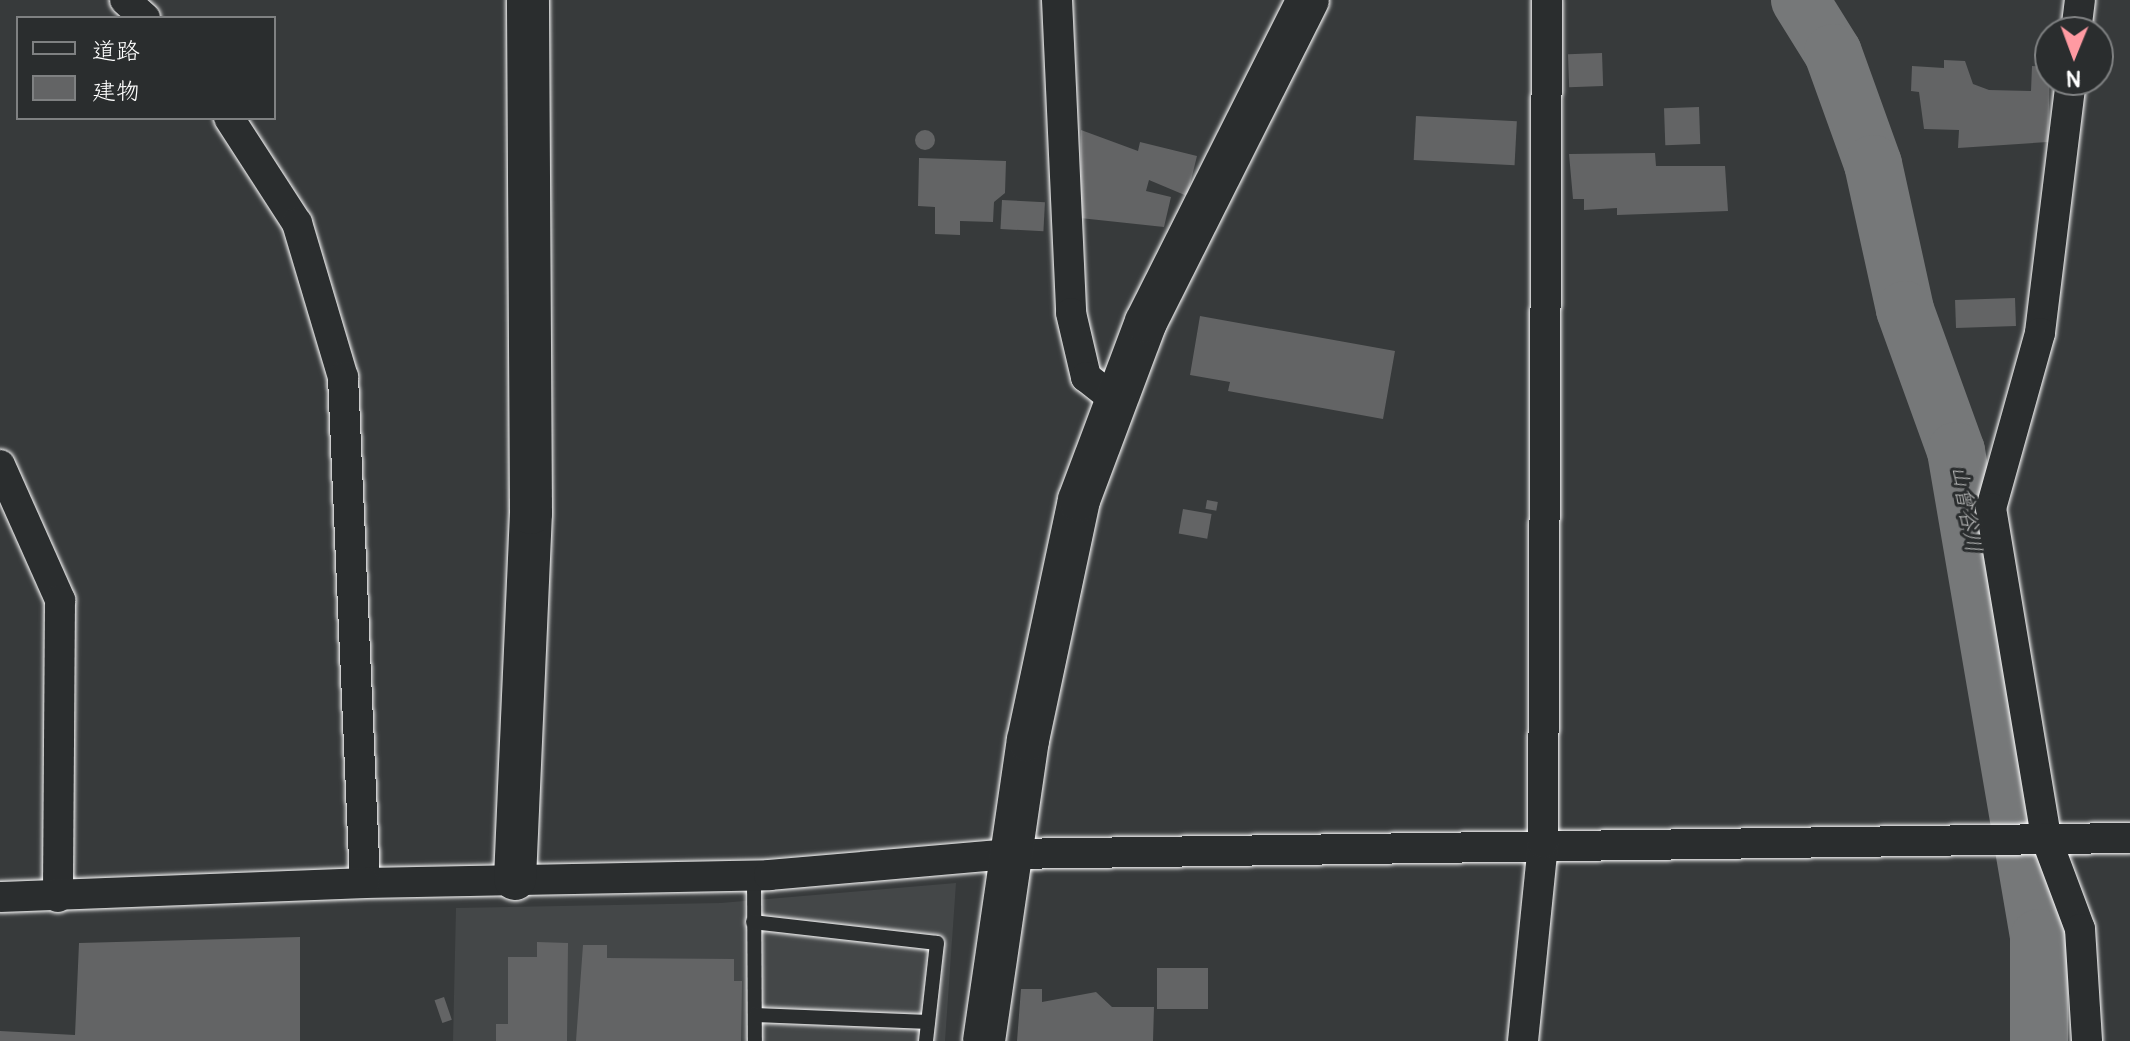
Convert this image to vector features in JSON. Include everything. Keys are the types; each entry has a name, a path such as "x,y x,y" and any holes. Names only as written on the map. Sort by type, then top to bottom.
{"street":[{"path":"125,0 143,16"},
{"path":"515,879 531,513 528,0"},
{"path":"1057,0 1071,313 1086,377 1112,397"},
{"path":"984,1041 1008,854 1048,623 1112,397 1308,0"},
{"path":"1523,1041 1543,843 1547,0"},
{"path":"2069,96 2040,333 1991,508 2030,838 2080,929 2087,1041"},
{"path":"230,120 297,223 343,377 365,883"},
{"path":"0,465 60,600 58,897"},
{"path":"0,897 365,883 754,875 1008,854 1543,843 2130,838"}],"lane":[{"path":"754,875 755,1041"},
{"path":"753,922 937,943 926,1041"},
{"path":"756,1015 928,1022"}],"shaded area":[{"path":"956,883 945,1041 453,1041 456,908 721,903"}],"building":[{"path":"1602,53 1603,86 1569,87 1568,54"},
{"path":"1944,60 1965,61 1973,84 1989,90 2031,91 2034,66 2034,96 2049,96 2048,142 1958,148 1959,130 1924,129 1919,92 1911,91 1912,66 1944,68"},
{"path":"1699,107 1700,144 1665,145 1664,108"},
{"path":"1416,116 1517,121 1515,165 1414,160"},
{"path":"925,130 932,133 935,140 932,147 925,150 918,147 915,140 918,133"},
{"path":"1081,130 1138,151 1140,142 1197,156 1187,196 1149,180 1146,191 1171,197 1164,227 1080,218"},
{"path":"1655,153 1656,166 1725,166 1728,211 1617,215 1617,208 1584,210 1584,199 1573,199 1569,154"},
{"path":"919,158 1006,161 1005,193 994,202 993,222 960,221 960,235 935,234 935,207 918,206"},
{"path":"1002,200 1045,202 1043,231 1000,229"},
{"path":"2015,298 2016,326 1956,328 1955,300"},
{"path":"1200,316 1395,351 1383,419 1228,391 1230,382 1190,375"},
{"path":"1207,500 1218,502 1216,511 1205,509"},
{"path":"1183,509 1212,514 1207,539 1179,534"},
{"path":"300,937 300,1041 0,1041 0,1031 75,1035 79,943"},
{"path":"537,942 568,943 567,1041 496,1041 496,1024 508,1024 508,957 537,957"},
{"path":"583,945 607,945 607,958 734,959 734,981 742,981 741,1041 576,1041"},
{"path":"1157,968 1208,968 1208,1009 1157,1009"},
{"path":"1021,989 1042,989 1042,1002 1096,992 1112,1007 1154,1007 1153,1041 1017,1041"},
{"path":"444,997 452,1020 442,1023 435,1000"}],"waterway":[{"name":"山曾谷川","path":"1800,0 1833,53 1873,164 1905,310 1956,451 2039,938 2039,1041"}]}
